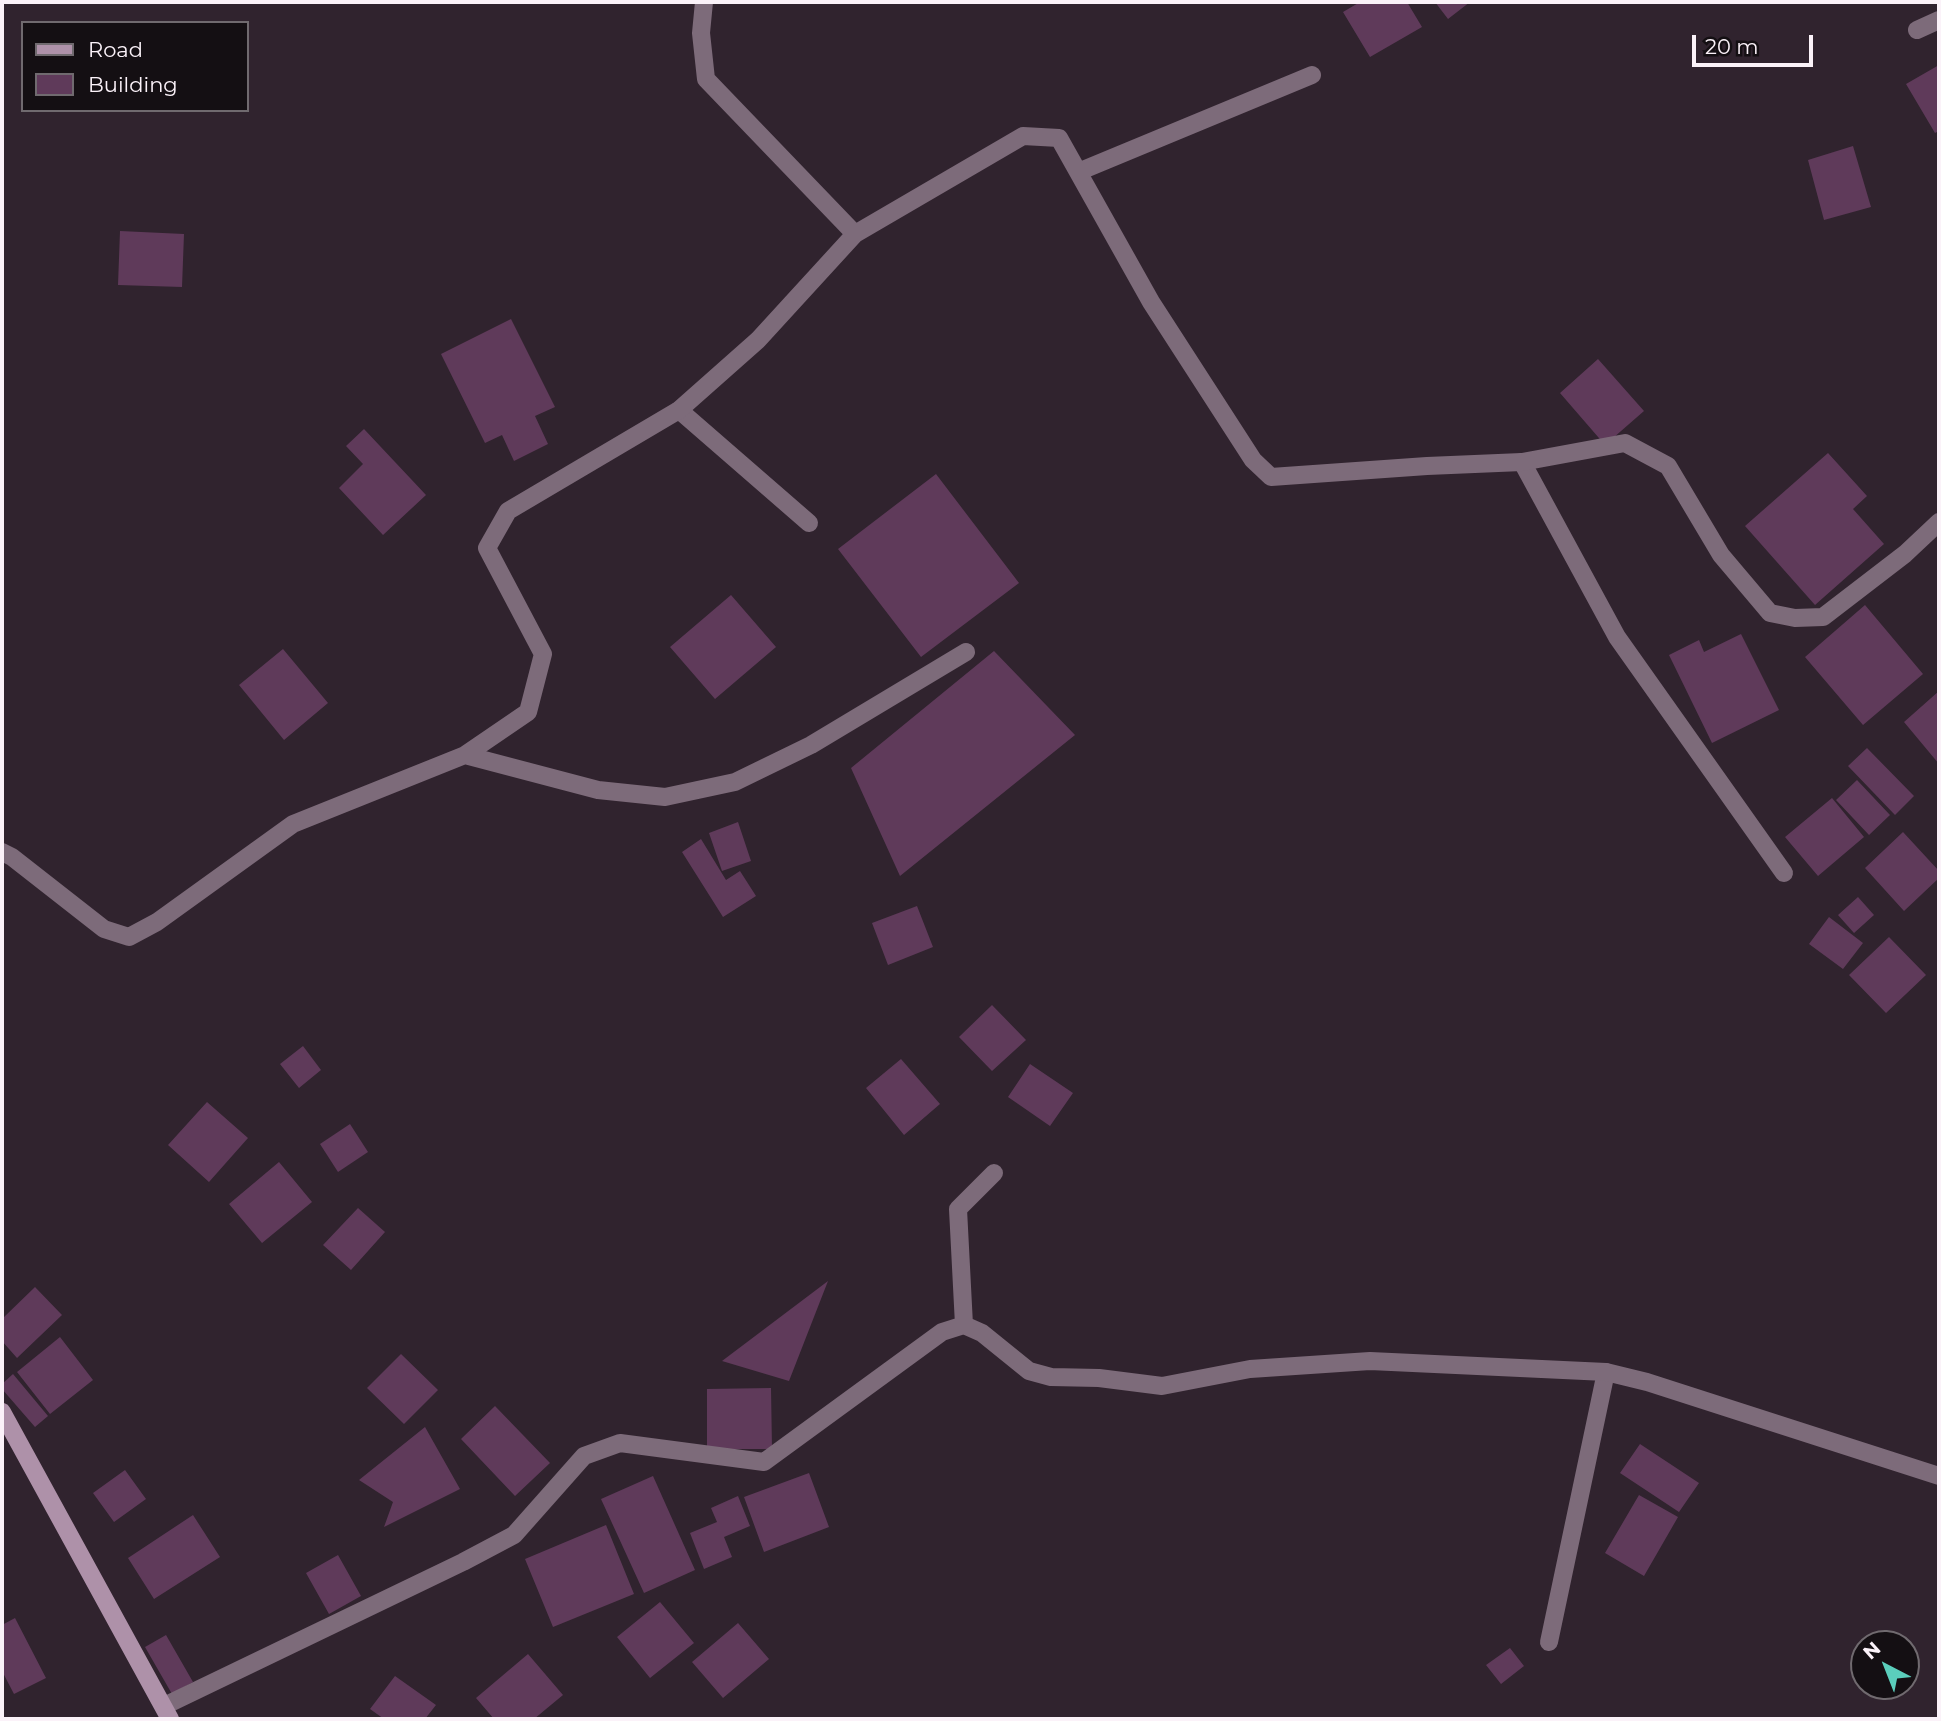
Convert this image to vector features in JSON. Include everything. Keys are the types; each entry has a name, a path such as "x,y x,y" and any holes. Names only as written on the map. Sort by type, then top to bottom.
{"street":[{"path":"704,2 701,33 706,79 855,234"},
{"path":"1917,30 1939,20"},
{"path":"1078,172 1312,75"},
{"path":"2,852 104,929 129,937 157,922 293,824 465,755 528,712 543,654 486,548 508,511 679,410 758,340 855,234 1023,136 1059,138 1151,302 1253,460 1271,477 1522,462 1625,443 1668,466 1721,555 1770,613 1795,618 1823,617 1905,554 1939,522"},
{"path":"679,410 809,523"},
{"path":"1522,462 1617,637 1783,873"},
{"path":"465,755 598,790 665,797 735,782 811,745 967,652"},
{"path":"964,1325 958,1209 994,1173"},
{"path":"2,1412 167,1713 514,1535 584,1456 620,1443 764,1461 942,1332 964,1325 982,1333 1029,1371 1051,1377 1099,1378 1162,1386 1250,1368 1370,1360 1606,1372 1647,1382 1939,1476"},
{"path":"1549,1642 1606,1372"}],"building":[{"path":"1360,2 1407,2 1422,27 1370,57 1343,12"},
{"path":"1435,2 1470,2 1448,19"},
{"path":"1939,65 1939,131 1935,133 1906,84"},
{"path":"1853,146 1871,207 1824,220 1808,160"},
{"path":"120,231 184,234 182,287 118,285"},
{"path":"511,319 555,407 535,416 548,444 514,461 502,435 485,443 441,354"},
{"path":"1598,359 1644,411 1605,445 1560,393"},
{"path":"364,429 426,495 383,535 339,488 363,464 346,446"},
{"path":"1828,453 1867,496 1853,509 1884,544 1815,605 1745,526"},
{"path":"936,474 1019,583 921,657 838,549"},
{"path":"731,595 776,647 715,699 670,647"},
{"path":"1865,605 1923,674 1863,725 1805,657"},
{"path":"1741,634 1779,710 1712,743 1669,655 1699,640 1704,652"},
{"path":"283,649 328,703 284,740 239,685"},
{"path":"994,651 1075,735 900,876 851,768"},
{"path":"1939,691 1939,764 1904,722"},
{"path":"1867,748 1914,796 1895,815 1848,766"},
{"path":"1857,780 1890,815 1869,835 1836,800"},
{"path":"1832,798 1864,837 1818,876 1785,837"},
{"path":"738,822 751,861 722,871 709,833"},
{"path":"1903,832 1939,871 1939,878 1904,911 1865,868"},
{"path":"701,839 726,880 740,871 756,896 723,917 682,852"},
{"path":"1858,897 1874,915 1854,933 1838,915"},
{"path":"917,906 933,947 888,965 872,923"},
{"path":"1829,917 1863,943 1843,969 1809,944"},
{"path":"1889,937 1926,975 1886,1013 1849,975"},
{"path":"992,1005 1026,1040 992,1071 959,1037"},
{"path":"303,1046 321,1070 299,1088 280,1064"},
{"path":"901,1059 940,1104 904,1135 866,1088"},
{"path":"1030,1064 1073,1093 1050,1126 1008,1097"},
{"path":"207,1102 248,1138 209,1182 168,1145"},
{"path":"350,1124 368,1152 338,1172 320,1144"},
{"path":"279,1162 312,1202 262,1243 229,1204"},
{"path":"358,1208 385,1232 351,1270 323,1245"},
{"path":"828,1281 789,1381 722,1361"},
{"path":"35,1287 62,1315 17,1358 2,1341 2,1319"},
{"path":"60,1337 93,1380 50,1414 17,1372"},
{"path":"401,1354 438,1390 404,1424 367,1388"},
{"path":"13,1374 48,1416 35,1427 2,1389 2,1384"},
{"path":"771,1388 772,1449 707,1449 707,1389"},
{"path":"495,1406 550,1463 515,1496 461,1439"},
{"path":"425,1427 460,1489 384,1527 393,1502 359,1480"},
{"path":"1640,1444 1699,1483 1679,1512 1620,1473"},
{"path":"125,1470 146,1499 114,1522 93,1493"},
{"path":"809,1473 829,1527 764,1552 744,1497"},
{"path":"653,1476 695,1570 644,1593 601,1499"},
{"path":"1639,1495 1678,1517 1644,1576 1605,1553"},
{"path":"738,1496 750,1526 724,1537 732,1557 704,1569 690,1533 717,1522 711,1508"},
{"path":"193,1515 220,1557 154,1599 128,1558"},
{"path":"606,1525 634,1594 553,1627 525,1559"},
{"path":"338,1555 361,1596 329,1614 306,1573"},
{"path":"660,1602 694,1643 650,1678 617,1637"},
{"path":"15,1618 46,1678 14,1694 2,1671 2,1625"},
{"path":"738,1623 769,1659 723,1698 692,1662"},
{"path":"166,1635 193,1682 172,1694 145,1647"},
{"path":"1510,1648 1524,1666 1501,1684 1486,1665"},
{"path":"528,1654 563,1695 534,1719 494,1719 476,1698"},
{"path":"395,1676 436,1705 425,1719 384,1719 370,1709"}]}
